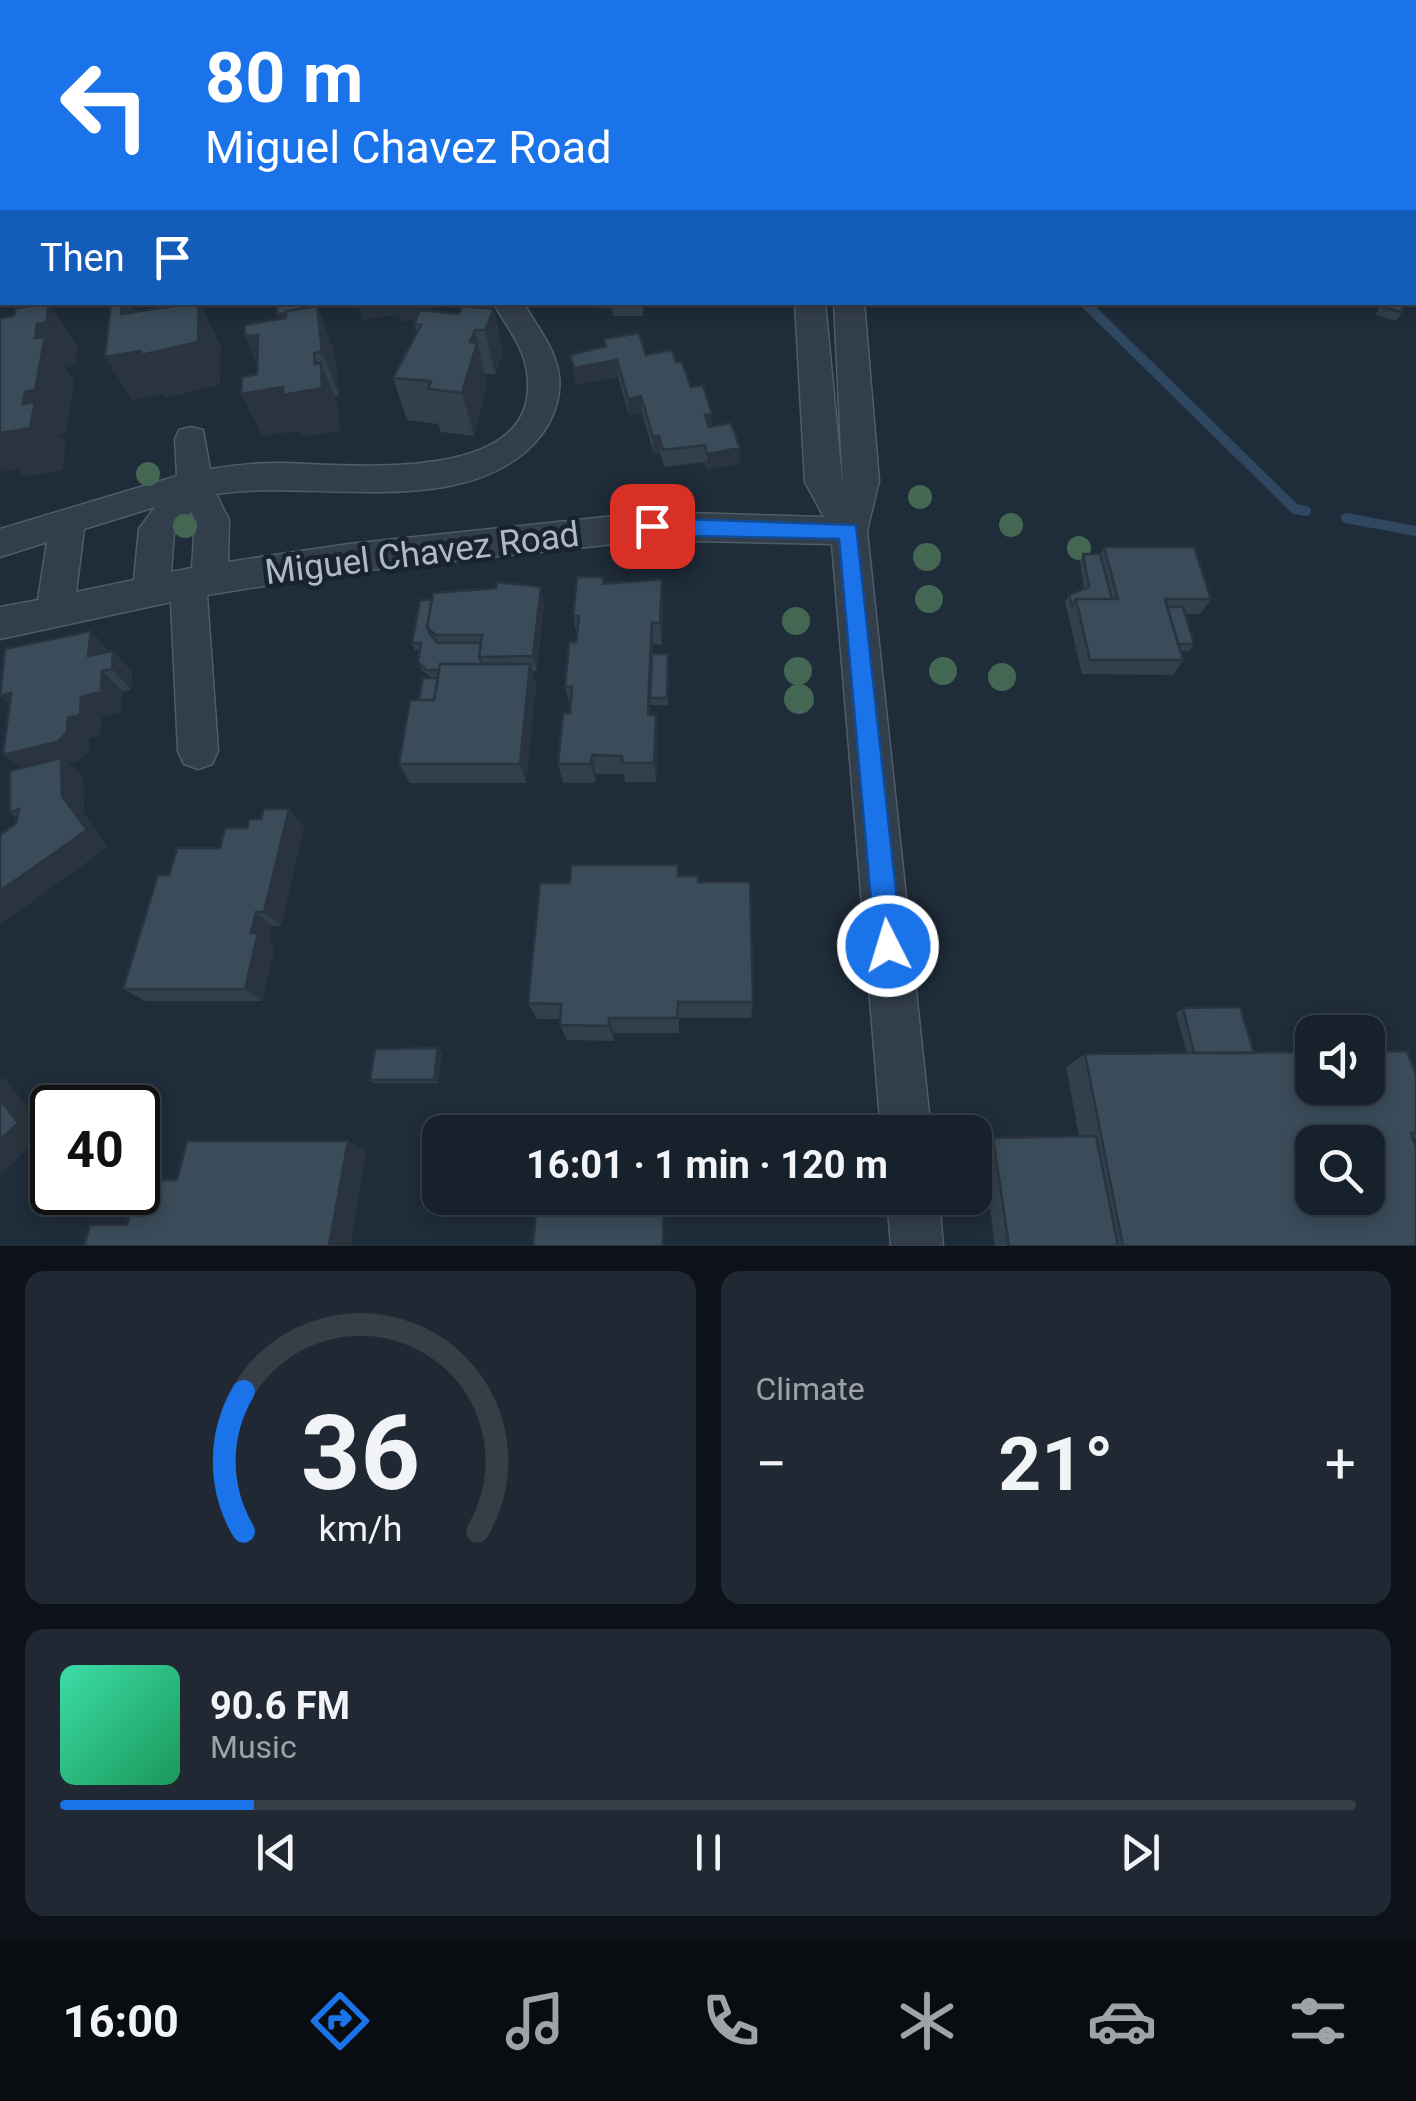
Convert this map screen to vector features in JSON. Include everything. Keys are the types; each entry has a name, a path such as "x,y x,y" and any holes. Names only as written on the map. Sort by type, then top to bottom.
{"street":[{"path":"0,543 146,494 194,484 268,476 426,476 466,469 499,456 527,435 544,389 541,362 510,305"},
{"path":"810,305 822,482 848,531"},
{"path":"849,305 862,480 848,531 904,1115"},
{"path":"183,584 212,520 194,484 191,439"},
{"path":"194,484 157,529 183,584 198,751"},
{"path":"55,610 67,522"},
{"name":"Miguel Chavez Road","path":"0,622 183,584 349,558 652,526 848,531"},
{"path":"915,1215 918,1246"}],"building":[{"path":"49,305 46,323 37,324 35,338 45,337 35,390 25,392 23,404 35,402 30,428 0,433 0,318 14,316 16,308"},
{"path":"111,305 122,305 121,314 199,305 198,342 141,355 141,351 105,357"},
{"path":"277,305 304,305 304,308 277,314"},
{"path":"1382,305 1403,305 1402,312"},
{"path":"317,306 322,352 314,353 315,364 321,363 322,388 283,395 283,387 241,394 242,377 257,374 258,335 245,336 245,325 286,318 286,311"},
{"path":"462,306 494,309 485,330 475,330 470,342 477,343 462,393 428,389 431,381 393,378 421,325 414,324 420,310 459,314"},
{"path":"639,333 646,355 672,350 676,362 682,362 691,387 703,385 712,414 705,415 709,427 731,423 740,448 707,454 705,445 663,450 659,436 653,437 641,396 628,399 617,360 574,368 570,355 606,346 604,339"},
{"path":"1104,547 1194,547 1211,599 1165,599 1183,660 1090,660 1076,599 1118,599"},
{"path":"1083,554 1100,554 1112,599 1076,599 1072,606 1069,595 1089,587"},
{"path":"577,577 603,577 603,584 662,579 660,623 652,623 649,684 648,715 656,715 654,763 622,763 622,756 592,755 591,764 558,764 563,713 570,713 572,687 565,687 569,642 576,642 579,616 573,616"},
{"path":"497,582 541,587 533,656 479,657 482,635 435,635 427,627 433,593 496,588"},
{"path":"420,600 432,600 427,627 438,643 481,643 482,664 440,664 439,670 427,670 418,662 421,643 412,643"},
{"path":"1167,607 1183,607 1194,644 1178,644"},
{"path":"91,631 88,656 113,651 112,669 102,671 101,692 81,697 80,715 68,718 67,733 57,742 3,755 11,693 0,696 5,649"},
{"path":"652,654 668,654 667,698 650,698"},
{"path":"440,664 530,664 520,764 399,764 410,700 434,700"},
{"path":"423,678 438,678 434,700 419,700"},
{"path":"61,758 62,796 87,830 0,891 0,835 16,823 19,809 10,813 10,771"},
{"path":"264,809 289,809 264,912 256,912 251,933 258,933 245,989 123,989 158,875 169,875 177,848 220,848 225,828 247,828 249,819 261,819"},
{"path":"571,865 678,865 678,876 698,876 698,882 750,882 753,1002 678,1002 677,1018 609,1018 609,1026 560,1025 561,1004 528,1003 540,883 570,883"},
{"path":"1240,1007 1254,1053 1194,1053 1183,1008"},
{"path":"438,1048 434,1080 370,1080 375,1049"},
{"path":"1407,1051 1416,1075 1416,1133 1411,1133 1416,1147 1416,1246 1123,1246 1085,1054 1295,1052 1295,1105 1385,1105 1385,1052"},
{"path":"0,1099 18,1123 0,1140"},
{"path":"1096,1136 1118,1246 1009,1246 993,1138"},
{"path":"187,1141 348,1141 329,1246 84,1246 90,1225 127,1225 130,1215 160,1215 160,1180 177,1180"},
{"path":"536,1215 664,1215 663,1246 533,1246"}],"waterway":[{"path":"1087,305 1295,509 1306,511"},
{"path":"1346,518 1416,531"}],"route":[{"path":"652,526 848,531 888,946"}]}
